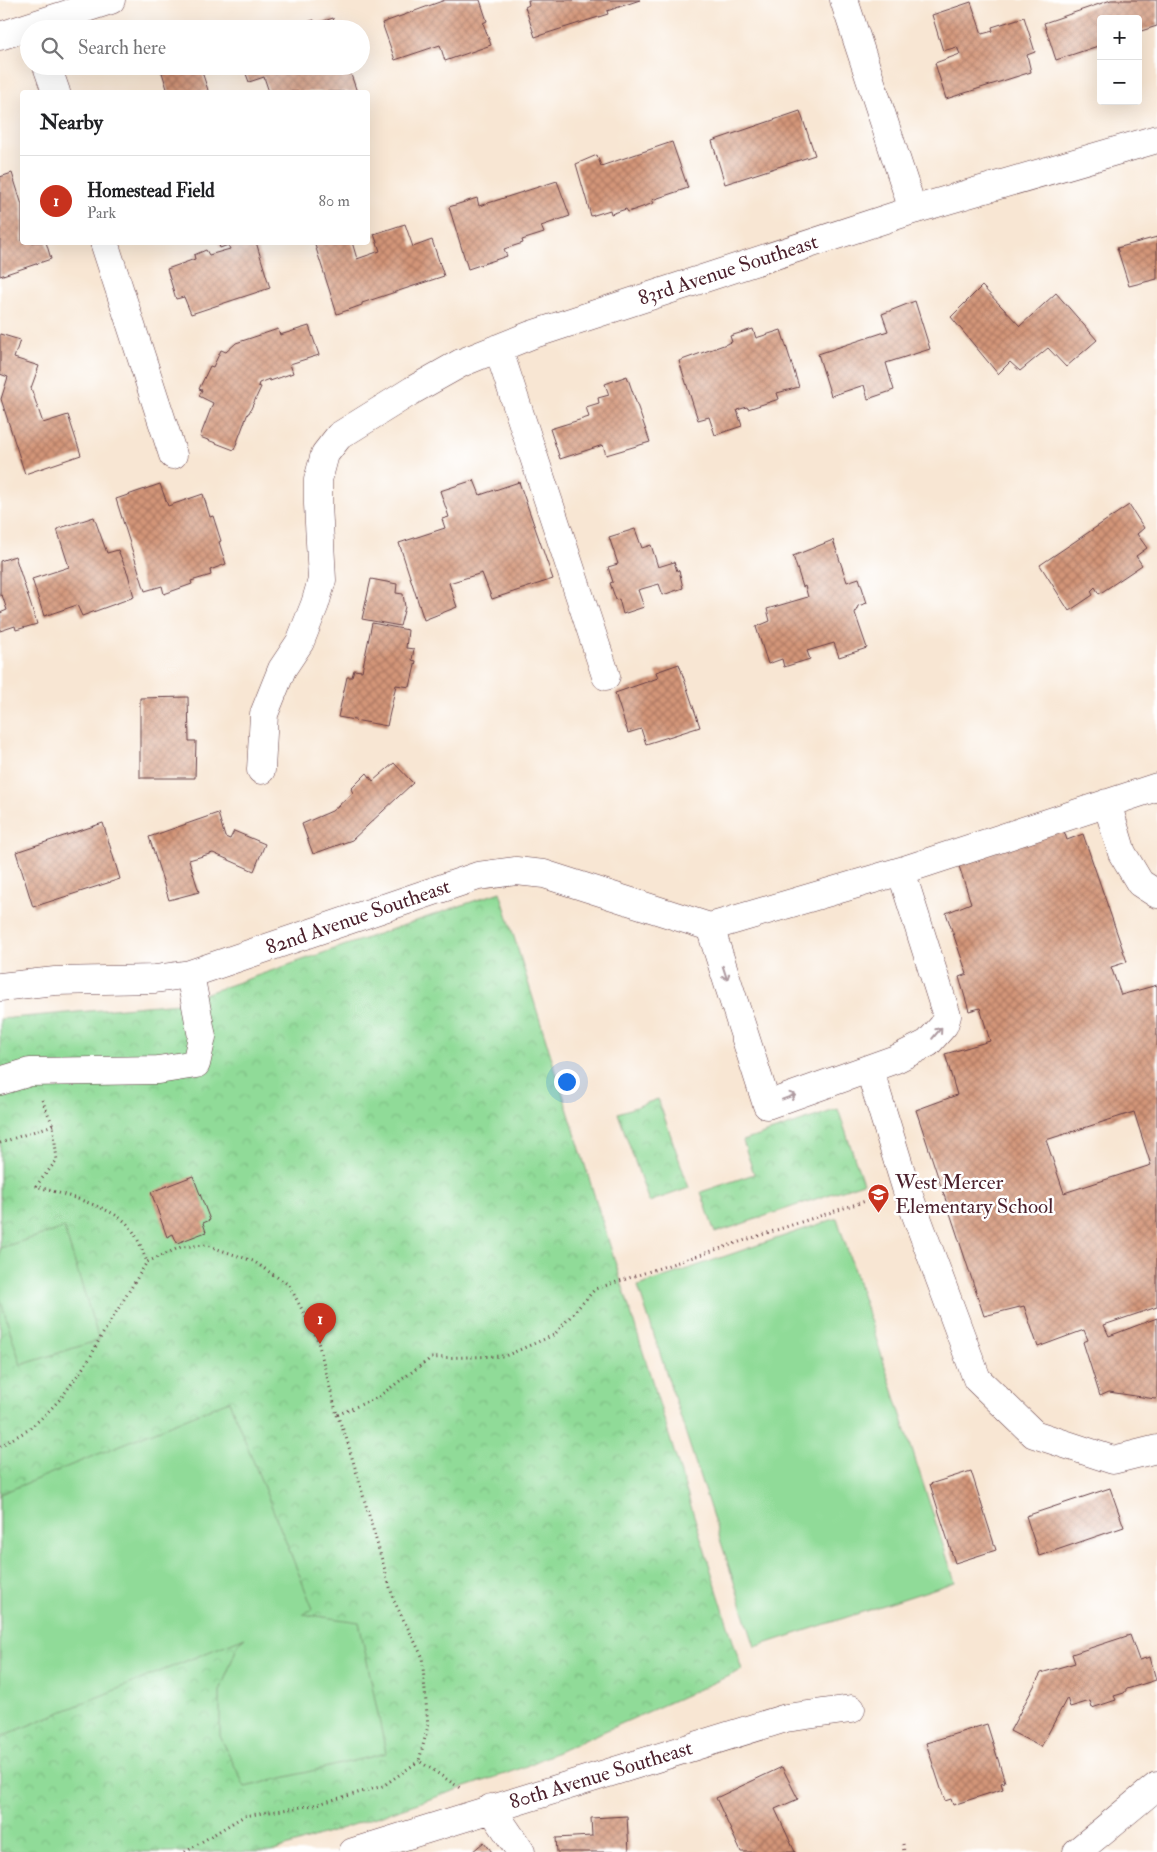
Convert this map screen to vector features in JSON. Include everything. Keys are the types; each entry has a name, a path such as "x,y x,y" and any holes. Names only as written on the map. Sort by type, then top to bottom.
{"street":[{"path":"53,20 111,0"},
{"path":"844,0 913,210"},
{"path":"0,36 20,31"},
{"path":"50,75 55,90"},
{"name":"83rd Avenue Southeast","path":"261,770 264,714 282,669 300,642 322,580 318,480 325,454 339,436 461,363 531,335 913,210 1157,140"},
{"path":"105,245 173,455"},
{"path":"498,348 606,676"},
{"path":"901,871 947,1016 944,1025 928,1044 896,1059 767,1105 710,927 901,871 1157,787"},
{"path":"1107,803 1122,853 1140,883 1157,894"},
{"name":"82nd Avenue Southeast","path":"0,987 54,981 155,979 190,974 478,876 516,871 544,874 710,927"},
{"path":"0,1081 30,1072 158,1070 196,1064 202,1037 190,974"},
{"path":"874,1084 906,1188 977,1379 1034,1434 1113,1460 1157,1449"},
{"name":"80th Avenue Southeast","path":"353,1852 786,1718 851,1709"},
{"path":"1077,1852 1157,1786"},
{"path":"491,1808 520,1852"}],"path":[{"path":"30,1072 54,1125 57,1160 36,1186 118,1215 129,1226 138,1240 147,1262"},
{"path":"0,1143 54,1125"},
{"path":"337,1415 378,1397 431,1358 505,1356 554,1335 595,1289 906,1188"},
{"path":"0,1446 28,1430 62,1396 90,1358 147,1262 181,1247 206,1244 253,1261 290,1285 317,1338 337,1415 394,1601 422,1656 428,1726 419,1761 383,1786 314,1805 244,1816 185,1852"},
{"path":"419,1761 491,1808"},
{"path":"903,1844 904,1852"}],"green space":[{"path":"500,892 742,1670 517,1770 271,1852 0,1852 0,1019 178,1003"},
{"path":"658,1099 689,1188 649,1202 618,1113"},
{"path":"838,1109 863,1183 715,1233 701,1192 754,1174 743,1141"},
{"path":"837,1218 955,1582 755,1647 638,1286"},
{"path":"64,1228 99,1340 21,1365 0,1298 0,1248"},
{"path":"229,1401 313,1609 303,1614 359,1622 386,1753 245,1787 220,1736 220,1691 239,1642 245,1637 0,1737 0,1494"}],"building":[{"path":"445,0 480,0 487,21 483,23 491,45 445,61 440,45 395,60 382,23"},
{"path":"528,0 640,0 607,11 608,14 535,37 525,7 529,5"},
{"path":"1111,0 1157,0 1157,26 1142,31 1142,15 1097,15 1097,46 1056,60 1044,23"},
{"path":"971,2 982,34 993,31 992,27 1024,17 1035,52 1027,55 1031,72 946,99 935,63 960,54 957,47 943,51 932,15"},
{"path":"163,75 203,75 208,90 167,90"},
{"path":"246,75 351,75 356,90 268,90 264,77 249,82"},
{"path":"800,111 815,155 725,184 712,141"},
{"path":"672,142 688,188 652,200 654,203 628,212 626,209 611,214 610,210 591,216 576,164 597,155 601,166"},
{"path":"12,173 20,199 20,245 47,245 51,259 0,276 0,177"},
{"path":"557,181 570,216 541,226 544,233 522,240 523,243 504,249 507,256 468,269 449,207 477,198 479,206"},
{"path":"405,224 413,247 432,240 444,276 362,303 362,305 337,314 315,245 353,245 357,259 380,251 374,234"},
{"path":"1157,237 1157,279 1129,286 1117,248"},
{"path":"228,245 257,245 270,288 191,314 184,297 176,299 167,269 195,259 194,255 206,250 209,255 230,249"},
{"path":"982,286 1020,326 1056,293 1097,340 1066,367 1048,348 1020,371 1010,362 998,374 951,317"},
{"path":"915,301 930,349 886,363 894,390 868,399 864,385 831,396 818,354 888,331 882,314"},
{"path":"309,326 319,355 290,364 293,373 259,383 258,386 261,387 248,413 234,450 200,437 213,403 199,396 202,390 199,389 210,366 213,367 221,350 226,352 236,343 278,329 280,335"},
{"path":"753,329 756,338 781,330 799,387 777,393 779,399 748,409 747,407 737,410 742,426 715,435 709,417 698,420 679,361 732,342 730,336"},
{"path":"0,334 20,340 14,358 39,366 31,388 43,423 68,415 81,455 25,474 1,399 8,377 0,374"},
{"path":"627,376 650,442 606,455 603,445 560,459 550,429 589,417 586,407 599,403 598,398 609,395 605,384"},
{"path":"474,480 480,495 519,482 553,579 492,599 482,573 449,583 457,607 424,620 399,543 445,528 442,519 449,517 440,491"},
{"path":"160,484 168,506 203,494 210,517 213,516 226,564 210,570 211,575 191,581 192,584 164,594 162,586 145,591 116,499"},
{"path":"1129,505 1144,528 1137,534 1147,548 1136,556 1142,565 1099,594 1095,587 1091,591 1093,595 1069,611 1040,565"},
{"path":"94,517 107,553 118,550 128,574 134,597 82,616 77,605 44,616 32,579 69,567 57,529"},
{"path":"635,529 642,548 651,545 658,567 674,562 677,571 679,570 683,588 663,595 659,584 638,590 644,607 623,614 619,599 616,600 610,583 613,582 608,567 618,564 609,537"},
{"path":"833,540 847,582 859,578 867,603 858,606 855,613 867,648 839,657 834,643 807,651 810,659 784,667 782,659 768,664 756,627 770,621 767,609 808,597 793,556"},
{"path":"15,556 37,624 16,630 15,626 0,631 0,613 7,610 2,595 0,596 0,561"},
{"path":"371,579 397,584 396,593 403,594 405,607 400,626 362,619"},
{"path":"372,623 408,630 406,648 414,649 412,660 416,661 410,687 396,685 387,726 338,717 347,677 352,677 354,670 362,671"},
{"path":"679,664 700,727 646,744 641,729 628,733 615,693 658,678 656,672"},
{"path":"188,697 189,741 196,741 195,778 140,778 140,698"},
{"path":"394,763 413,783 352,840 313,854 302,824 332,811 353,793 351,789 367,773 373,781"},
{"path":"218,813 225,837 230,839 234,831 265,844 254,871 213,853 189,860 199,892 169,900 149,837"},
{"path":"103,823 120,879 33,907 16,852"},
{"name":"West Mercer Elementary School","path":"1063,828 1067,840 1083,834 1127,962 1111,967 1121,995 1157,985 1157,1307 1104,1325 1109,1336 1157,1318 1157,1398 1155,1399 1109,1392 1100,1396 1083,1342 1088,1340 1084,1330 1038,1347 1024,1306 984,1316 916,1110 957,1095 945,1054 990,1041 980,1008 969,1011 959,977 967,974 946,913 971,903 958,863","holes":["1134,1112 1151,1165 1064,1193 1046,1140"]},
{"path":"193,1176 210,1220 203,1223 206,1232 177,1243 173,1234 167,1237 151,1192"},
{"path":"971,1471 996,1550 955,1563 930,1484"},
{"path":"1110,1488 1124,1527 1039,1556 1026,1516"},
{"path":"1130,1635 1139,1660 1150,1657 1156,1680 1127,1689 1124,1693 1114,1696 1116,1700 1092,1708 1090,1701 1070,1707 1067,1698 1041,1747 1010,1731 1041,1673 1075,1663 1072,1654"},
{"path":"987,1724 1005,1782 1001,1783 1003,1789 953,1805 951,1799 945,1801 926,1743"},
{"path":"782,1767 798,1799 775,1809 795,1852 741,1852 716,1798"},
{"path":"627,1816 629,1852 557,1852 556,1838 592,1836 591,1818"},
{"path":"484,1842 492,1852 472,1852"}],"place":[{"name":"West Mercer Elementary School","path":"879,1213"},
{"name":"Homestead Field","path":"320,1344"}]}
